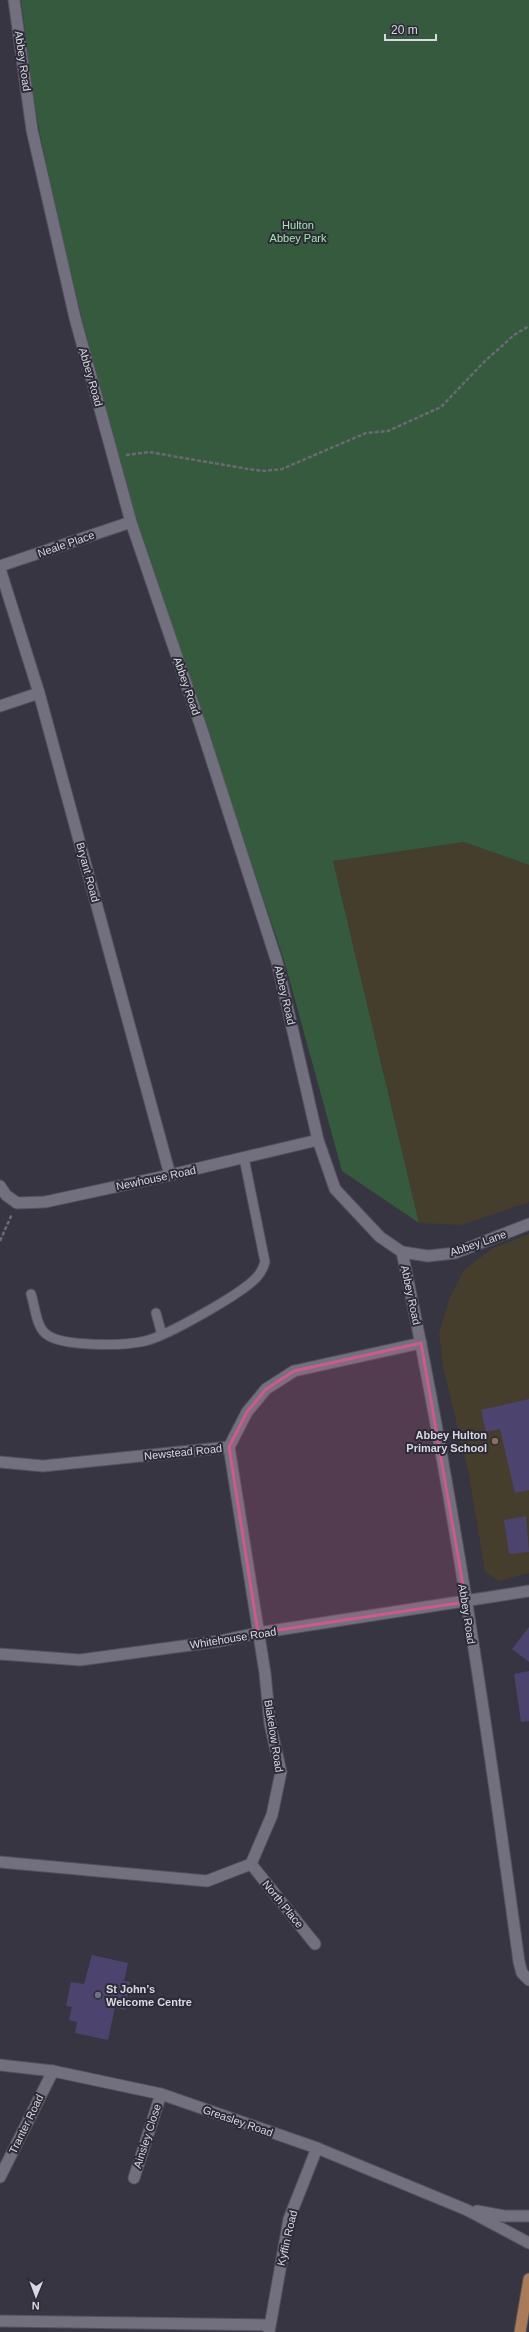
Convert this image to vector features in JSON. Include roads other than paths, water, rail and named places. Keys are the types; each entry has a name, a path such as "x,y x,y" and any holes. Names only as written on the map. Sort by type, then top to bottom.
{"main road":[{"path":"520,2332 529,2278"}],"street":[{"name":"Abbey Road","path":"14,0 32,130 75,318 131,522 201,727 277,962 318,1140 336,1189 380,1237 402,1252 421,1343 466,1602 519,1962 522,1973 529,1980"},
{"name":"Neale Place","path":"0,566 131,522"},
{"name":"Bryant Road","path":"0,569 39,693 170,1175"},
{"path":"0,706 39,693"},
{"name":"Newhouse Road","path":"0,1186 6,1195 17,1203 45,1202 170,1175 318,1140"},
{"name":"Abbey Lane","path":"402,1252 428,1256 455,1253 529,1224"},
{"name":"Newstead Road","path":"0,1462 43,1466 229,1447 247,1412 266,1389 294,1372 421,1343"},
{"name":"Blakelow Road","path":"229,1447 265,1673 270,1724 282,1772 272,1815 251,1864"},
{"name":"Whitehouse Road","path":"0,1654 80,1660 220,1641 258,1633 466,1602 529,1591"},
{"path":"0,1862 206,1881 251,1864"},
{"name":"North Place","path":"251,1864 315,1944"},
{"name":"Greasley Road","path":"0,2065 53,2071 161,2094 317,2148 467,2210 529,2243"},
{"name":"Tranter Road","path":"0,2177 53,2071"},
{"name":"Ainsley Close","path":"134,2178 161,2094"},
{"name":"Kyffin Road","path":"269,2329 289,2219 317,2148"},
{"name":"Greasley Road","path":"467,2210 504,2216 529,2216"},
{"path":"0,2321 269,2329"}],"lane":[{"path":"31,1294 40,1326 44,1333 56,1339 92,1344 118,1344 146,1341 162,1335 250,1284 263,1270 264,1253 244,1158"},
{"path":"156,1313 162,1335"}],"place":[{"name":"Abbey Hulton Primary School","path":"495,1441"},
{"name":"St John’s Welcome Centre","path":"98,1995"}],"park label":[{"name":"Hulton Abbey Park","path":"298,231"}]}
